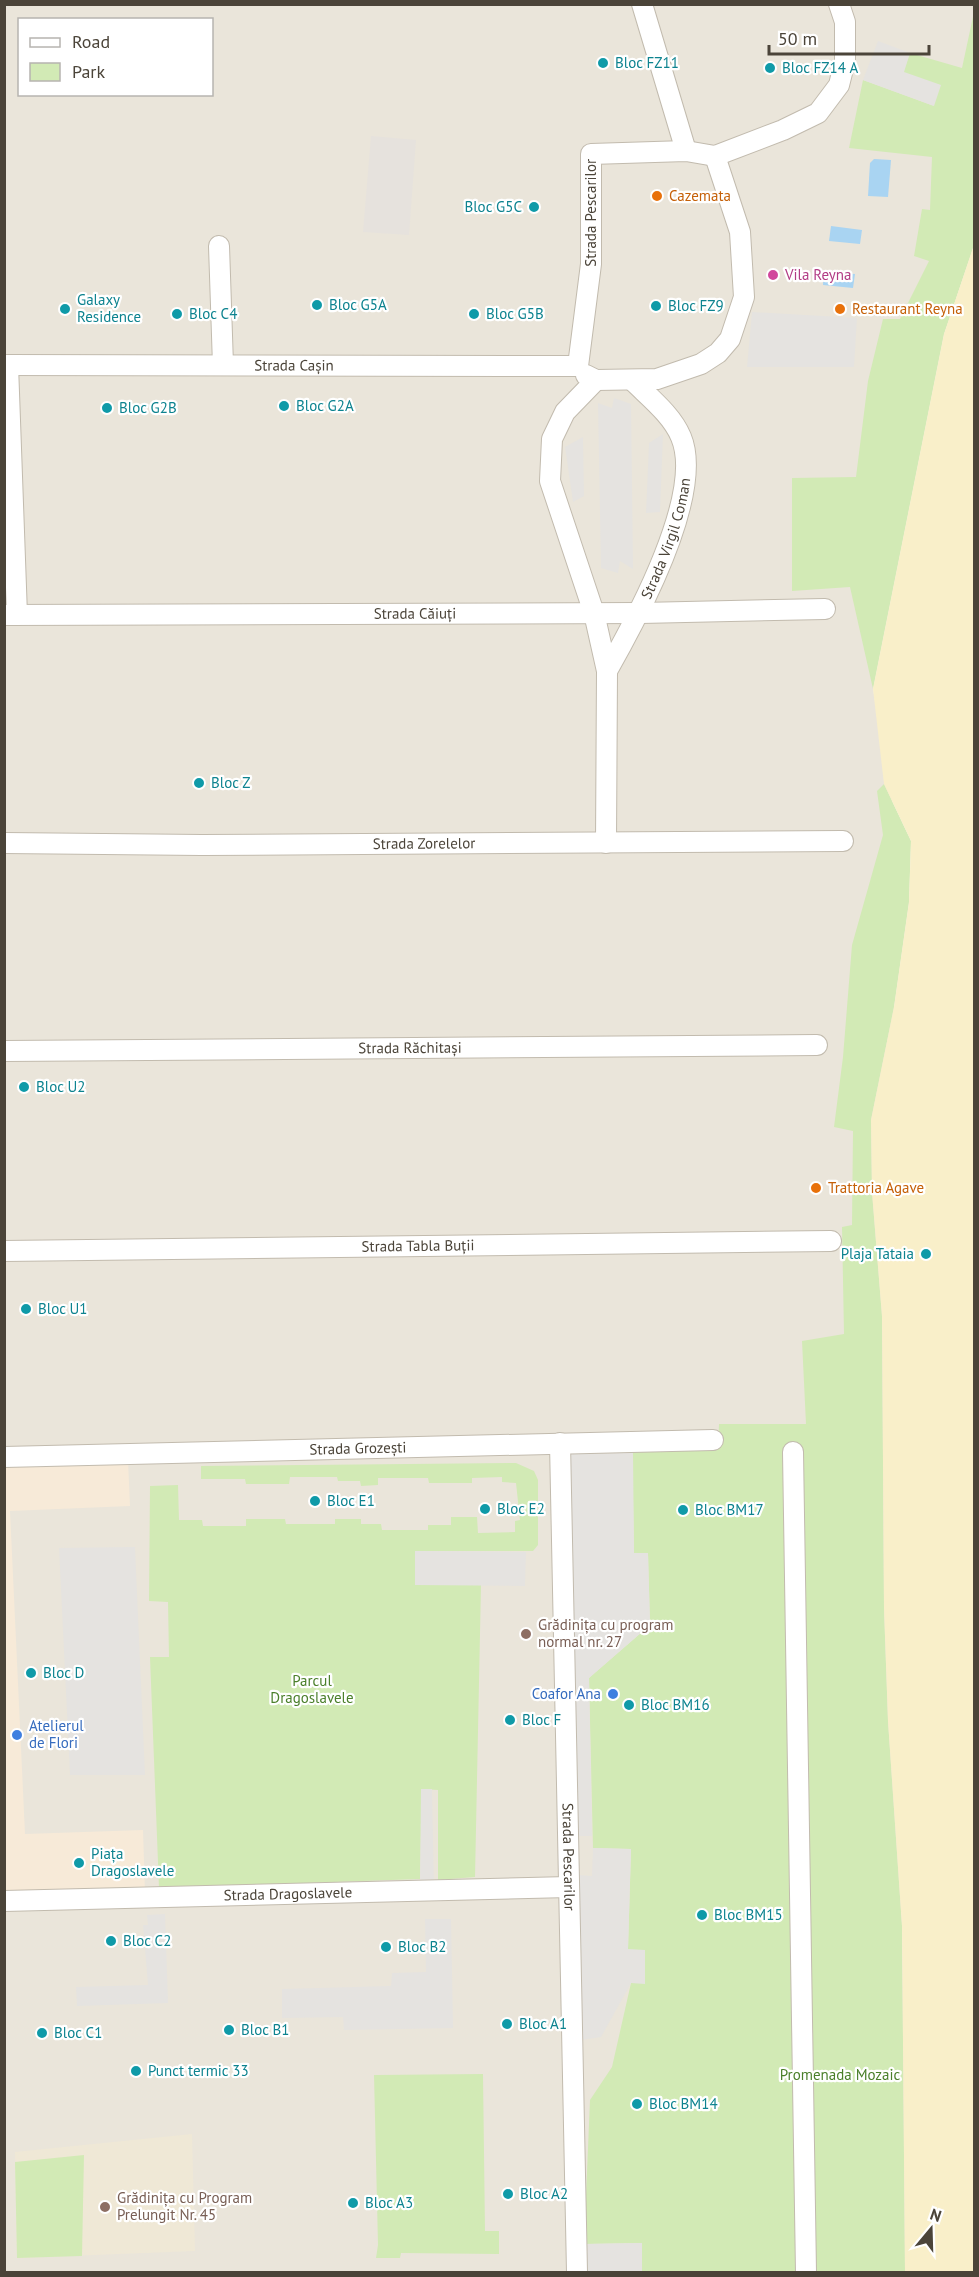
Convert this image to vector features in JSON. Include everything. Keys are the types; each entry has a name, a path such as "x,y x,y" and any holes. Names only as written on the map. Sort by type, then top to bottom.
{"street":[{"path":"642,4 686,151"},
{"path":"578,366 585,375 596,380 657,379 701,364 718,353 730,339 744,297 740,232 715,156 783,130 818,113 839,85 845,61 845,22 838,4"},
{"name":"Strada Pescarilor","path":"578,366 591,264 591,154 686,151 715,156"},
{"path":"219,246 223,365"},
{"name":"Strada Cașin","path":"11,615 6,365 578,366"},
{"path":"596,380 565,412 552,439 550,481 594,613 607,671 606,843"},
{"name":"Strada Virgil Coman","path":"607,671 641,613 679,511 688,466 681,436 664,413 633,381"},
{"name":"Strada Căiuți","path":"11,615 641,613 825,609"},
{"name":"Strada Zorelelor","path":"4,843 843,841"},
{"name":"Strada Răchitași","path":"4,1051 817,1045"},
{"name":"Strada Tabla Buții","path":"4,1251 831,1241"},
{"name":"Strada Grozești","path":"4,1457 713,1440"},
{"name":"Strada Pescarilor","path":"560,1443 577,2272"},
{"path":"794,1452 806,2272"},
{"name":"Strada Dragoslavele","path":"4,1901 569,1887"}],"shaded area":[{"path":"5,5 974,5 974,245 944,334 873,689 909,902 894,1007 882,1316 902,1926 907,2272 5,2272"},
{"path":"878,41 910,53 904,72 941,85 934,106 863,80"},
{"path":"371,136 416,140 409,235 363,232"},
{"path":"752,312 857,318 854,367 747,367"},
{"path":"614,398 631,404 633,569 620,561 618,573 601,568 598,403 612,408"},
{"path":"663,434 660,512 646,513 649,443"},
{"path":"583,437 584,496 573,502 565,447"},
{"path":"633,1453 634,1553 648,1553 650,1625 589,1678 592,1836 573,1836 567,1454"},
{"path":"128,1460 130,1506 10,1511 25,1834 143,1830 145,1893 5,1899 4,1465"},
{"path":"135,1547 145,1775 70,1775 59,1548"},
{"path":"415,1551 526,1552 525,1586 415,1585"},
{"path":"421,1789 432,1789 434,1890 420,1890"},
{"path":"593,1848 631,1849 628,1949 645,1950 645,1984 631,1983 601,2037 581,2040 577,1875 592,1876"},
{"path":"165,1914 168,2003 77,2006 76,1987 148,1985 143,1925 148,1925 147,1915"},
{"path":"425,1919 451,1919 453,2028 344,2030 343,2017 282,2018 282,1989 391,1986 392,1973 426,1972"},
{"name":"Grădinița cu Program Prelungit Nr. 45","path":"192,2134 195,2251 17,2258 15,2152"},
{"path":"642,2243 642,2272 584,2272 584,2244"}],"green space":[{"path":"974,12 974,245 944,334 873,689 850,587 792,591 792,478 856,477 868,381 883,319 900,319 929,261 914,256 922,209 930,210 932,157 849,148 863,80 934,106 903,72 910,53 962,68"},
{"name":"Promenada Mozaic","path":"884,784 911,841 909,902 894,1007 871,1120 872,1192 882,1316 884,1608 888,1721 902,1926 905,2272 642,2272 641,2243 584,2244 590,2100 612,2067 631,1983 645,1983 628,1949 631,1849 593,1848 589,1678 650,1625 648,1554 634,1553 632,1441 713,1440 718,1450 719,1424 806,1424 802,1341 844,1334 842,1227 852,1225 853,1131 834,1127 843,1057 852,945 883,835 877,791"},
{"name":"Parcul Dragoslavele","path":"516,1463 534,1471 538,1480 538,1545 533,1551 415,1551 415,1585 481,1585 475,1877 438,1880 438,1790 422,1789 420,1879 159,1888 150,1657 169,1657 168,1602 149,1601 150,1486 178,1485 179,1520 202,1520 203,1526 246,1526 246,1519 285,1519 286,1524 335,1524 335,1519 361,1519 361,1524 381,1524 382,1530 428,1530 428,1525 451,1525 451,1517 477,1517 478,1533 515,1532 515,1521 520,1520 516,1483 502,1482 502,1477 472,1478 472,1483 429,1483 428,1478 378,1478 378,1485 361,1486 360,1481 338,1481 337,1477 290,1477 289,1484 246,1484 245,1479 201,1479 201,1466"},
{"path":"483,2074 485,2231 499,2231 499,2254 401,2253 400,2258 376,2258 378,2245 374,2075"},
{"path":"84,2155 82,2256 17,2258 15,2162"}],"sand":[{"name":"Plaja Tataia","path":"974,245 974,2272 905,2272 902,1926 888,1721 884,1608 882,1316 872,1192 871,1120 894,1007 909,902 911,841 884,784 873,689 944,334"}],"water":[{"path":"874,159 891,160 888,197 868,196 870,163"},
{"path":"831,226 862,230 860,244 829,241"},
{"path":"824,271 855,274 853,288 823,285"}],"place":[{"name":"Bloc FZ11","path":"603,63"},
{"name":"Bloc FZ14 A","path":"770,68"},
{"name":"Cazemata","path":"657,196"},
{"name":"Bloc G5C","path":"534,207"},
{"name":"Vila Reyna","path":"773,275"},
{"name":"Bloc G5A","path":"317,305"},
{"name":"Bloc FZ9","path":"656,306"},
{"name":"Galaxy Residence","path":"65,309"},
{"name":"Restaurant Reyna","path":"840,309"},
{"name":"Bloc C4","path":"177,314"},
{"name":"Bloc G5B","path":"474,314"},
{"name":"Bloc G2A","path":"284,406"},
{"name":"Bloc G2B","path":"107,408"},
{"name":"Bloc Z","path":"199,783"},
{"name":"Bloc U2","path":"24,1087"},
{"name":"Trattoria Agave","path":"816,1188"},
{"name":"Plaja Tataia","path":"926,1254"},
{"name":"Bloc U1","path":"26,1309"},
{"name":"Bloc E1","path":"315,1501"},
{"name":"Bloc E2","path":"485,1509"},
{"name":"Bloc BM17","path":"683,1510"},
{"name":"Grădinița cu program normal nr. 27","path":"526,1634"},
{"name":"Bloc D","path":"31,1673"},
{"name":"Coafor Ana","path":"613,1694"},
{"name":"Bloc BM16","path":"629,1705"},
{"name":"Bloc F","path":"510,1720"},
{"name":"Atelierul de Flori","path":"17,1735"},
{"name":"Piața Dragoslavele","path":"79,1863"},
{"name":"Bloc BM15","path":"702,1915"},
{"name":"Bloc C2","path":"111,1941"},
{"name":"Bloc B2","path":"386,1947"},
{"name":"Bloc A1","path":"507,2024"},
{"name":"Bloc B1","path":"229,2030"},
{"name":"Bloc C1","path":"42,2033"},
{"name":"Punct termic 33","path":"136,2071"},
{"name":"Bloc BM14","path":"637,2104"},
{"name":"Bloc A2","path":"508,2194"},
{"name":"Bloc A3","path":"353,2203"},
{"name":"Grădinița cu Program Prelungit Nr. 45","path":"105,2207"}]}
